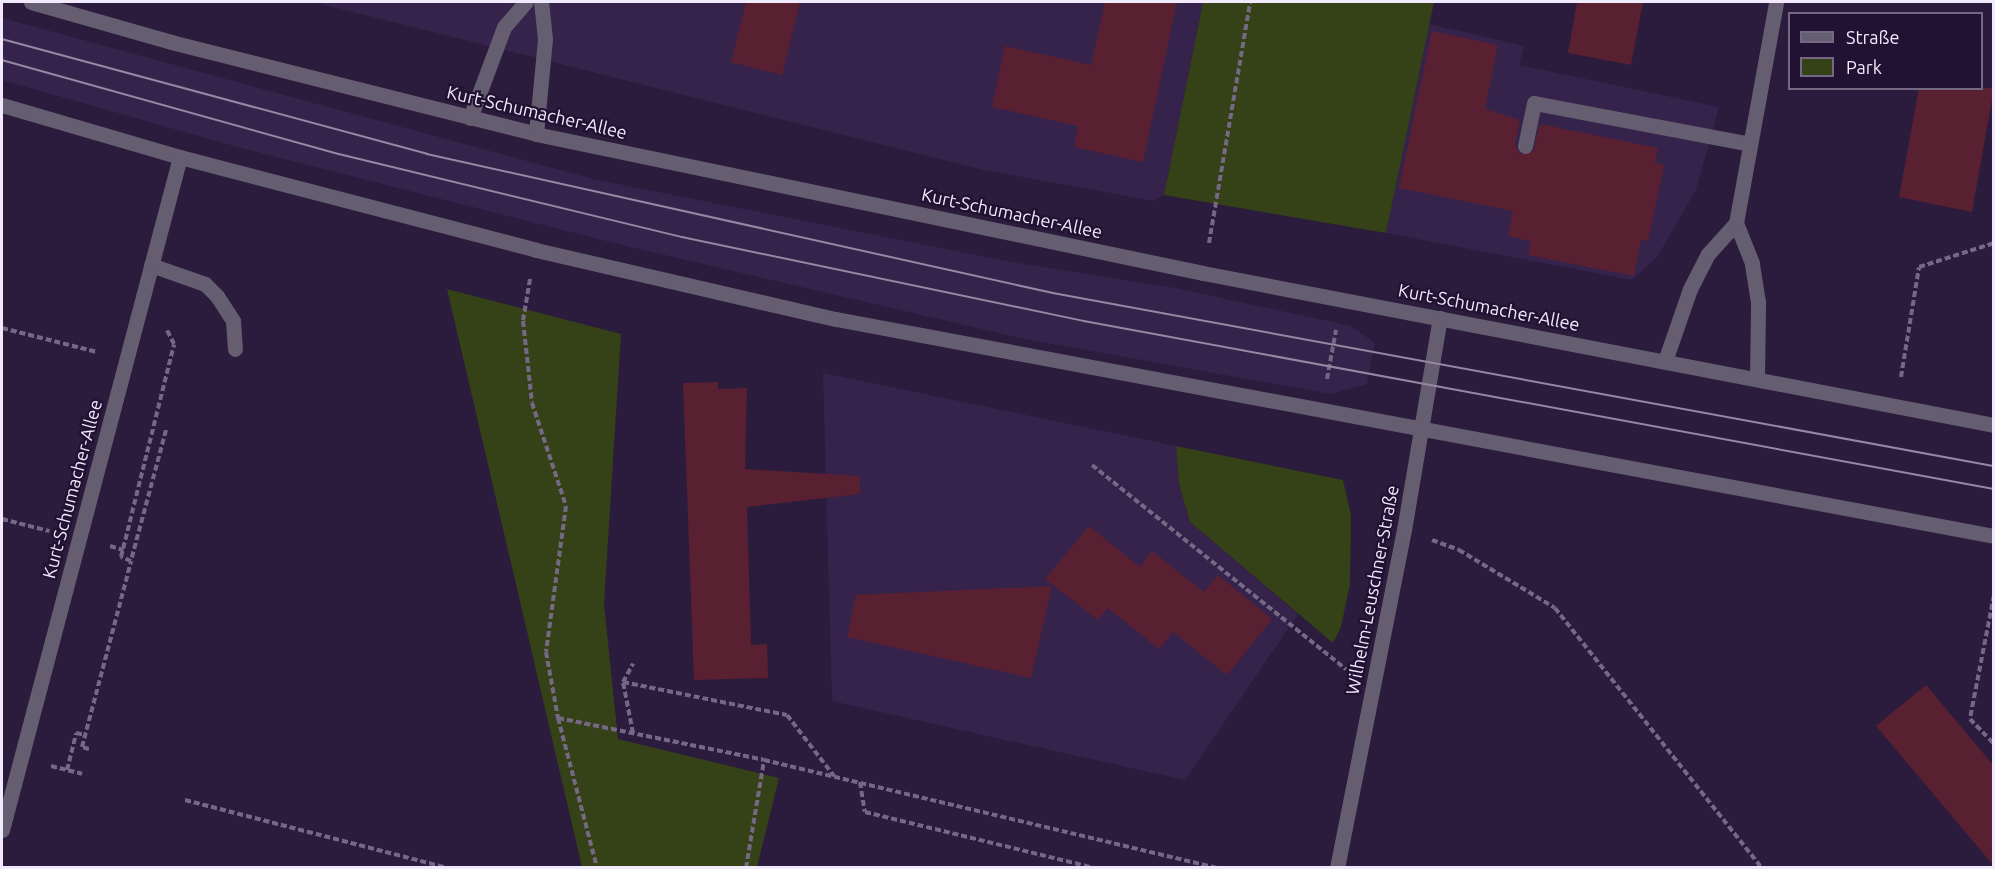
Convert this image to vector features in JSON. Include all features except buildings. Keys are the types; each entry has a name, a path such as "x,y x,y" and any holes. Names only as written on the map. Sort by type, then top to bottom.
{"street":[{"name":"Kurt-Schumacher-Allee","path":"31,2 171,42 536,134 1203,273 1994,425"},
{"path":"470,117 504,27 526,2"},
{"path":"536,134 545,39 541,2"},
{"path":"1756,378 1758,302 1752,262 1736,224 1776,2"},
{"path":"1525,146 1534,103 1750,144"},
{"path":"2,105 180,157 536,249 836,319 1321,412 1423,428 1994,536"},
{"name":"Kurt-Schumacher-Allee","path":"2,830 180,157"},
{"path":"1665,361 1690,289 1708,254 1736,224"},
{"path":"152,265 186,276 217,296 233,321 235,349"},
{"name":"Wilhelm-Leuschner-Straße","path":"1337,867 1404,530 1440,318"}],"path":[{"path":"1203,273 1250,2"},
{"path":"1896,408 1918,267 1994,243"},
{"path":"536,249 523,321 532,403 566,506 546,652 558,717 597,867"},
{"path":"1321,412 1342,298"},
{"path":"2,328 127,359"},
{"path":"131,561 121,557 174,344"},
{"path":"89,748 82,747 166,430"},
{"path":"1092,465 1372,690"},
{"path":"2,519 79,539"},
{"path":"1404,530 1459,550 1556,608 1762,867"},
{"path":"111,540 110,547 123,550"},
{"path":"1994,595 1970,719 1994,744"},
{"path":"633,664 623,682 633,733"},
{"path":"623,682 787,715 834,776"},
{"path":"558,717 764,760 1219,867"},
{"path":"67,770 76,733 86,735"},
{"path":"746,867 764,760"},
{"path":"860,782 865,812 1094,867"},
{"path":"184,800 447,867"}],"shaded area":[{"path":"313,2 1203,2 1164,195 1154,201 984,170"},
{"path":"2,18 593,179 1011,262 1175,288 1351,326 1375,343 1367,384 1331,394 1020,338 622,245 241,148 2,80"},
{"path":"1429,24 1524,46 1519,65 1719,107 1696,190 1657,257 1632,280 1386,233"},
{"path":"823,373 1176,446 1179,484 1190,522 1298,614 1185,780 832,701"}],"green space":[{"path":"1203,2 1434,2 1386,233 1164,195"},
{"path":"447,289 621,334 604,604 618,739 779,778 757,867 582,867"},
{"path":"1176,446 1343,480 1351,515 1350,584 1341,627 1333,643 1190,522 1179,484"}],"tram line":[{"path":"2,39 427,154 1053,293 1994,466"},
{"path":"2,60 339,154 682,237 1084,321 1994,489"}]}
